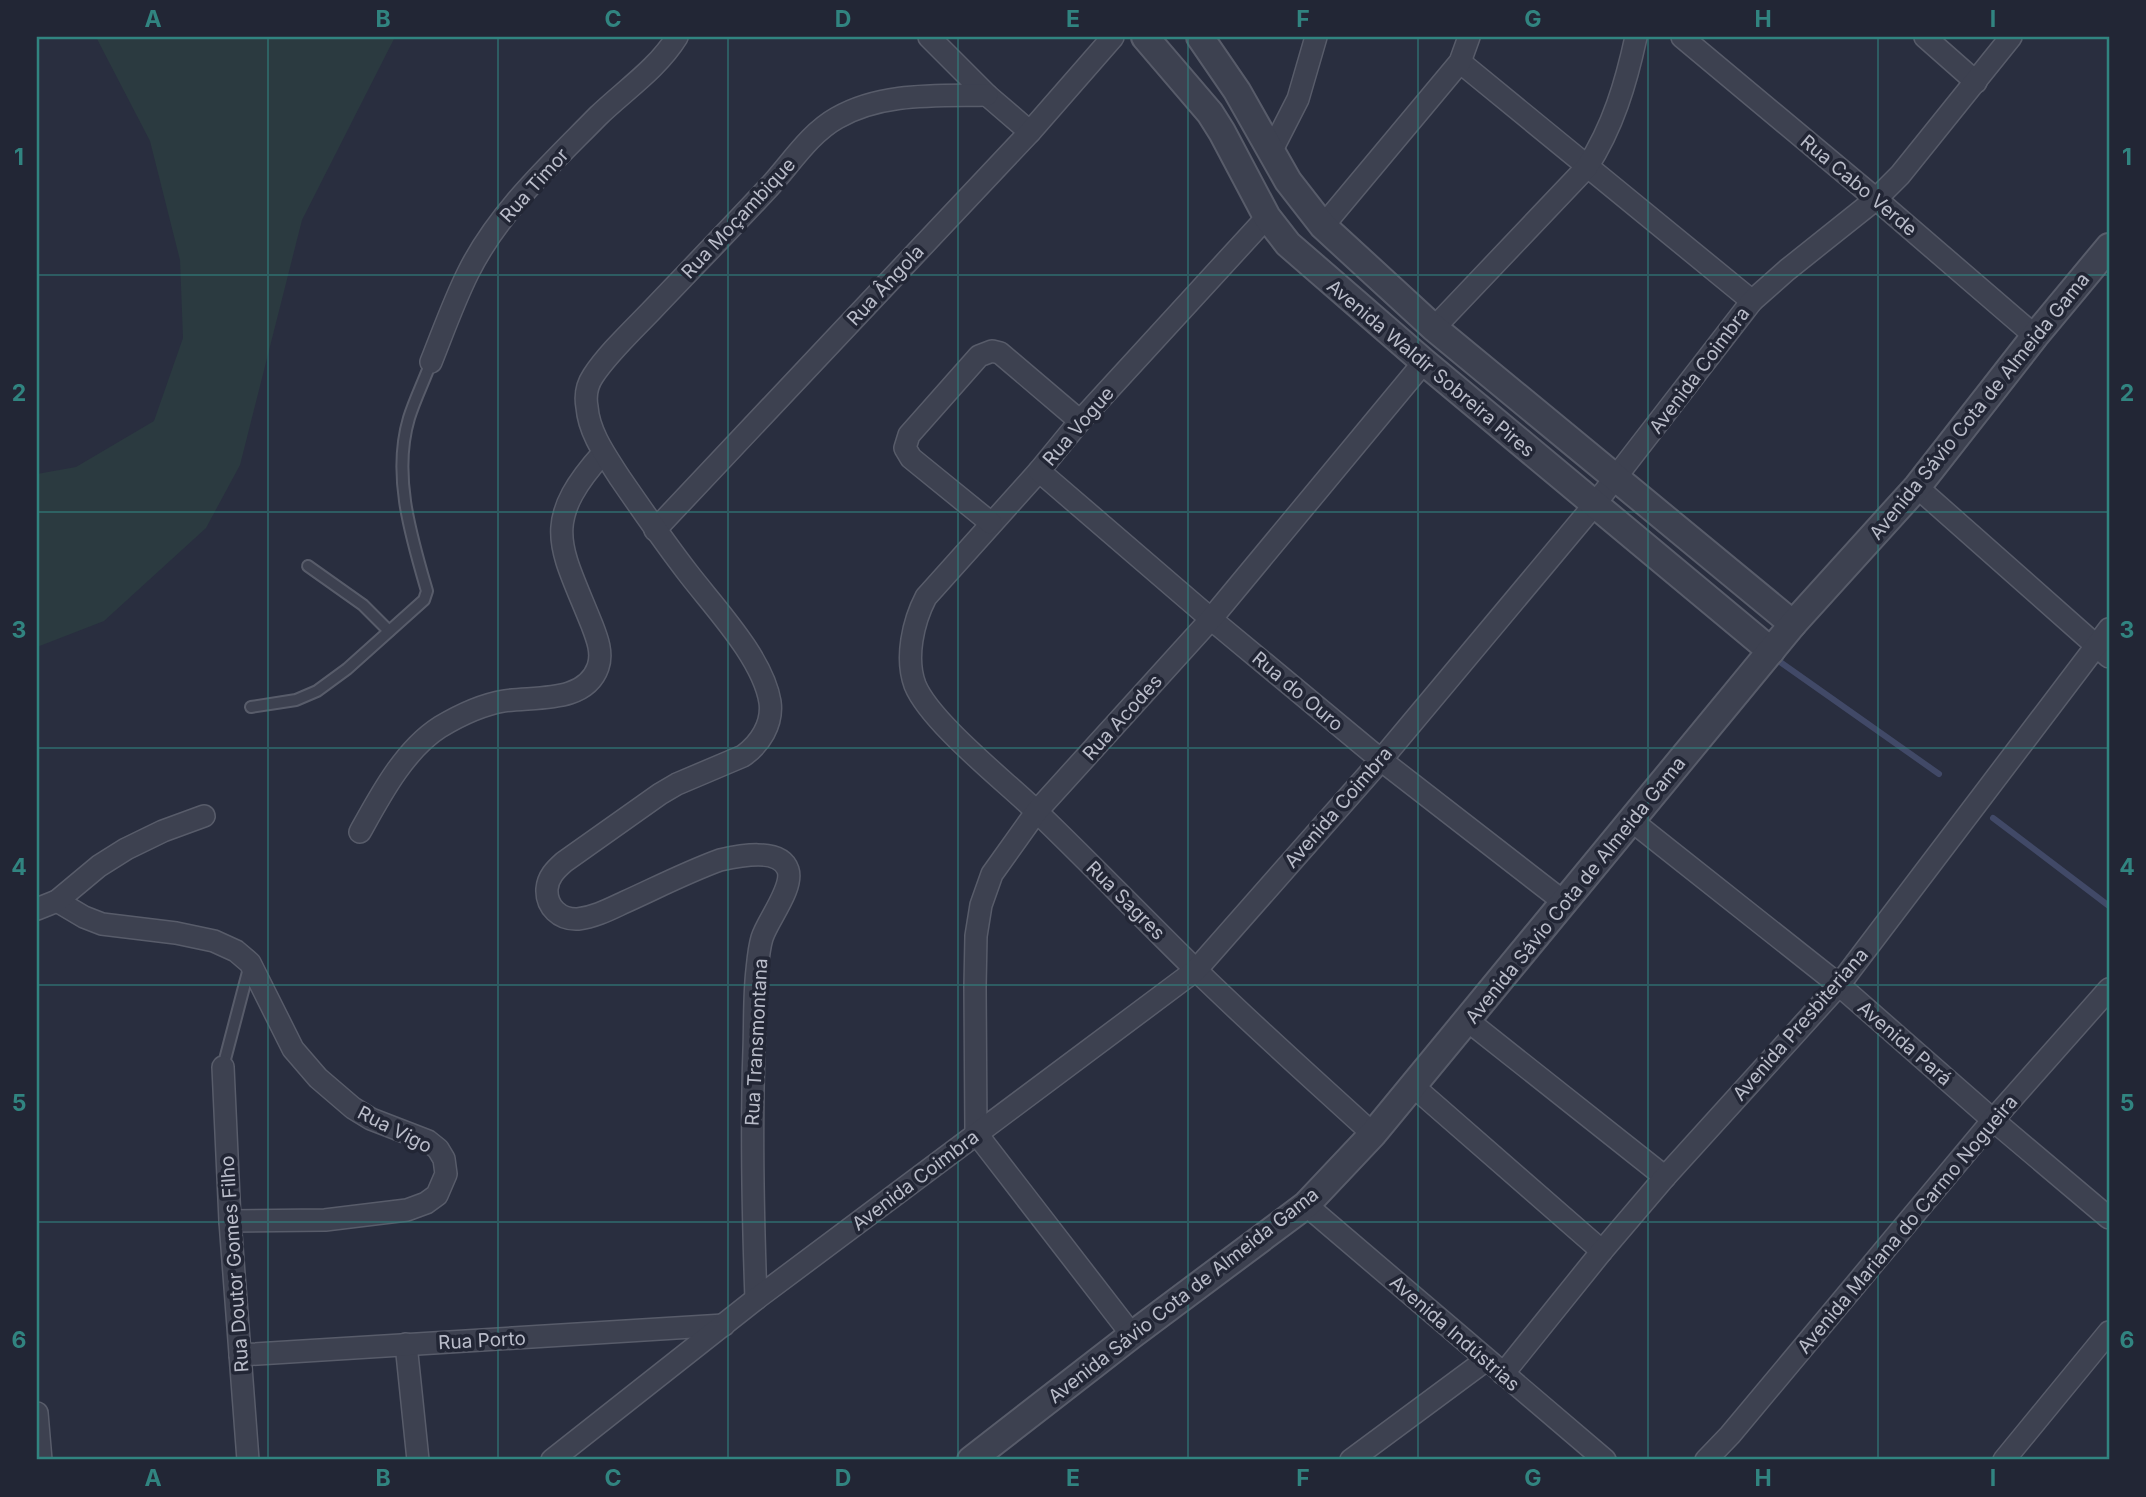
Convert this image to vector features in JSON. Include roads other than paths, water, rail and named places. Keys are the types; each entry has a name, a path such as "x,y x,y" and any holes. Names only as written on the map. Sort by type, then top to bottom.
{"street":[{"name":"Rua Timor","path":"431,362 469,271 496,227 530,187 601,114 668,52 677,37"},
{"path":"929,37 987,95 1030,132"},
{"name":"Rua Ângola","path":"654,530 1030,132 1113,37"},
{"name":"Avenida Waldir Sobreira Pires","path":"1145,37 1210,113 1267,217 1288,244 1424,362 1772,651"},
{"name":"Avenida Waldir Sobreira Pires","path":"1200,37 1237,90 1288,181 1323,226 1434,328 1793,625"},
{"path":"1272,150 1298,99 1316,37"},
{"path":"1323,226 1460,62 1469,37"},
{"path":"1434,328 1587,167 1601,146 1614,117 1636,37"},
{"name":"Rua Cabo Verde","path":"1682,37 2035,336"},
{"path":"1925,37 1976,82"},
{"name":"Avenida Coimbra","path":"552,1460 756,1299 1196,970 1381,760 1595,504 1752,301 1876,199 1900,175 2011,37"},
{"path":"1460,62 1752,301"},
{"name":"Rua Moçambique","path":"654,530 603,453 590,422 586,406 587,388 593,376 815,135 835,118 857,108 892,98 987,95"},
{"name":"Rua Vogue","path":"911,647 919,610 926,597 1080,421 1267,217"},
{"name":"Avenida Sávio Cota de Almeida Gama","path":"971,1460 1306,1205 1373,1134 1793,625 1917,487 2035,336 2109,247"},
{"path":"991,523 911,458 905,448 909,435 979,356 992,351 1000,353 1080,421"},
{"name":"Rua Acodes","path":"976,1133 976,936 981,905 992,874 1037,811 1211,619 1424,362"},
{"path":"360,832 375,805 413,751 437,729 472,709 504,701 533,700 575,690 589,681 598,667 600,654 597,638 570,576 561,535 562,516 568,501 603,453"},
{"name":"Rua do Ouro","path":"1039,471 1381,760 1564,902"},
{"path":"1917,487 2102,652"},
{"name":"Rua Transmontana","path":"654,530 744,645 770,702 769,722 761,738 743,756 660,794 564,862 553,873 547,896 558,915 575,919 598,914 720,860 736,856 764,856 784,862 788,882 762,938 757,970 751,1141 756,1299"},
{"name":"Avenida Presbiteriana","path":"1503,1374 1665,1177 1839,985 2102,652 2109,629"},
{"name":"Rua Sagres","path":"911,647 915,684 941,722 1037,811 1196,970 1373,1134"},
{"path":"37,909 57,901 99,866 126,849 163,831 204,816"},
{"name":"Avenida Pará","path":"1632,821 1839,985 2109,1218"},
{"path":"57,901 102,924 176,933 214,941 236,951 250,963"},
{"name":"Rua Vigo","path":"230,1221 325,1220 407,1210 426,1203 436,1195 446,1174 444,1159 438,1149 428,1142 371,1119 335,1095 318,1078 293,1049 250,963"},
{"name":"Avenida Mariana do Carmo Nogueira","path":"1706,1460 1730,1435 1993,1120 2109,989"},
{"path":"1467,1020 1665,1177"},
{"name":"Rua Doutor Gomes Filho","path":"223,1067 230,1221 248,1460"},
{"path":"1413,1086 1602,1251"},
{"path":"976,1133 1132,1335"},
{"name":"Avenida Indústrias","path":"1306,1205 1605,1460"},
{"name":"Rua Porto","path":"240,1355 724,1325"},
{"path":"2004,1460 2109,1332"},
{"path":"406,1344 418,1460"},
{"path":"1352,1460 1486,1360"},
{"path":"37,1413 41,1460"}],"lane":[{"path":"251,707 296,700 317,691 347,669 424,600 427,591 408,516 403,489 403,466 409,418 431,362"},
{"path":"309,566 363,605 389,631"},
{"path":"223,1067 250,963"}],"waterway":[{"path":"1773,657 1939,774"},
{"path":"1993,818 2109,906"}]}
